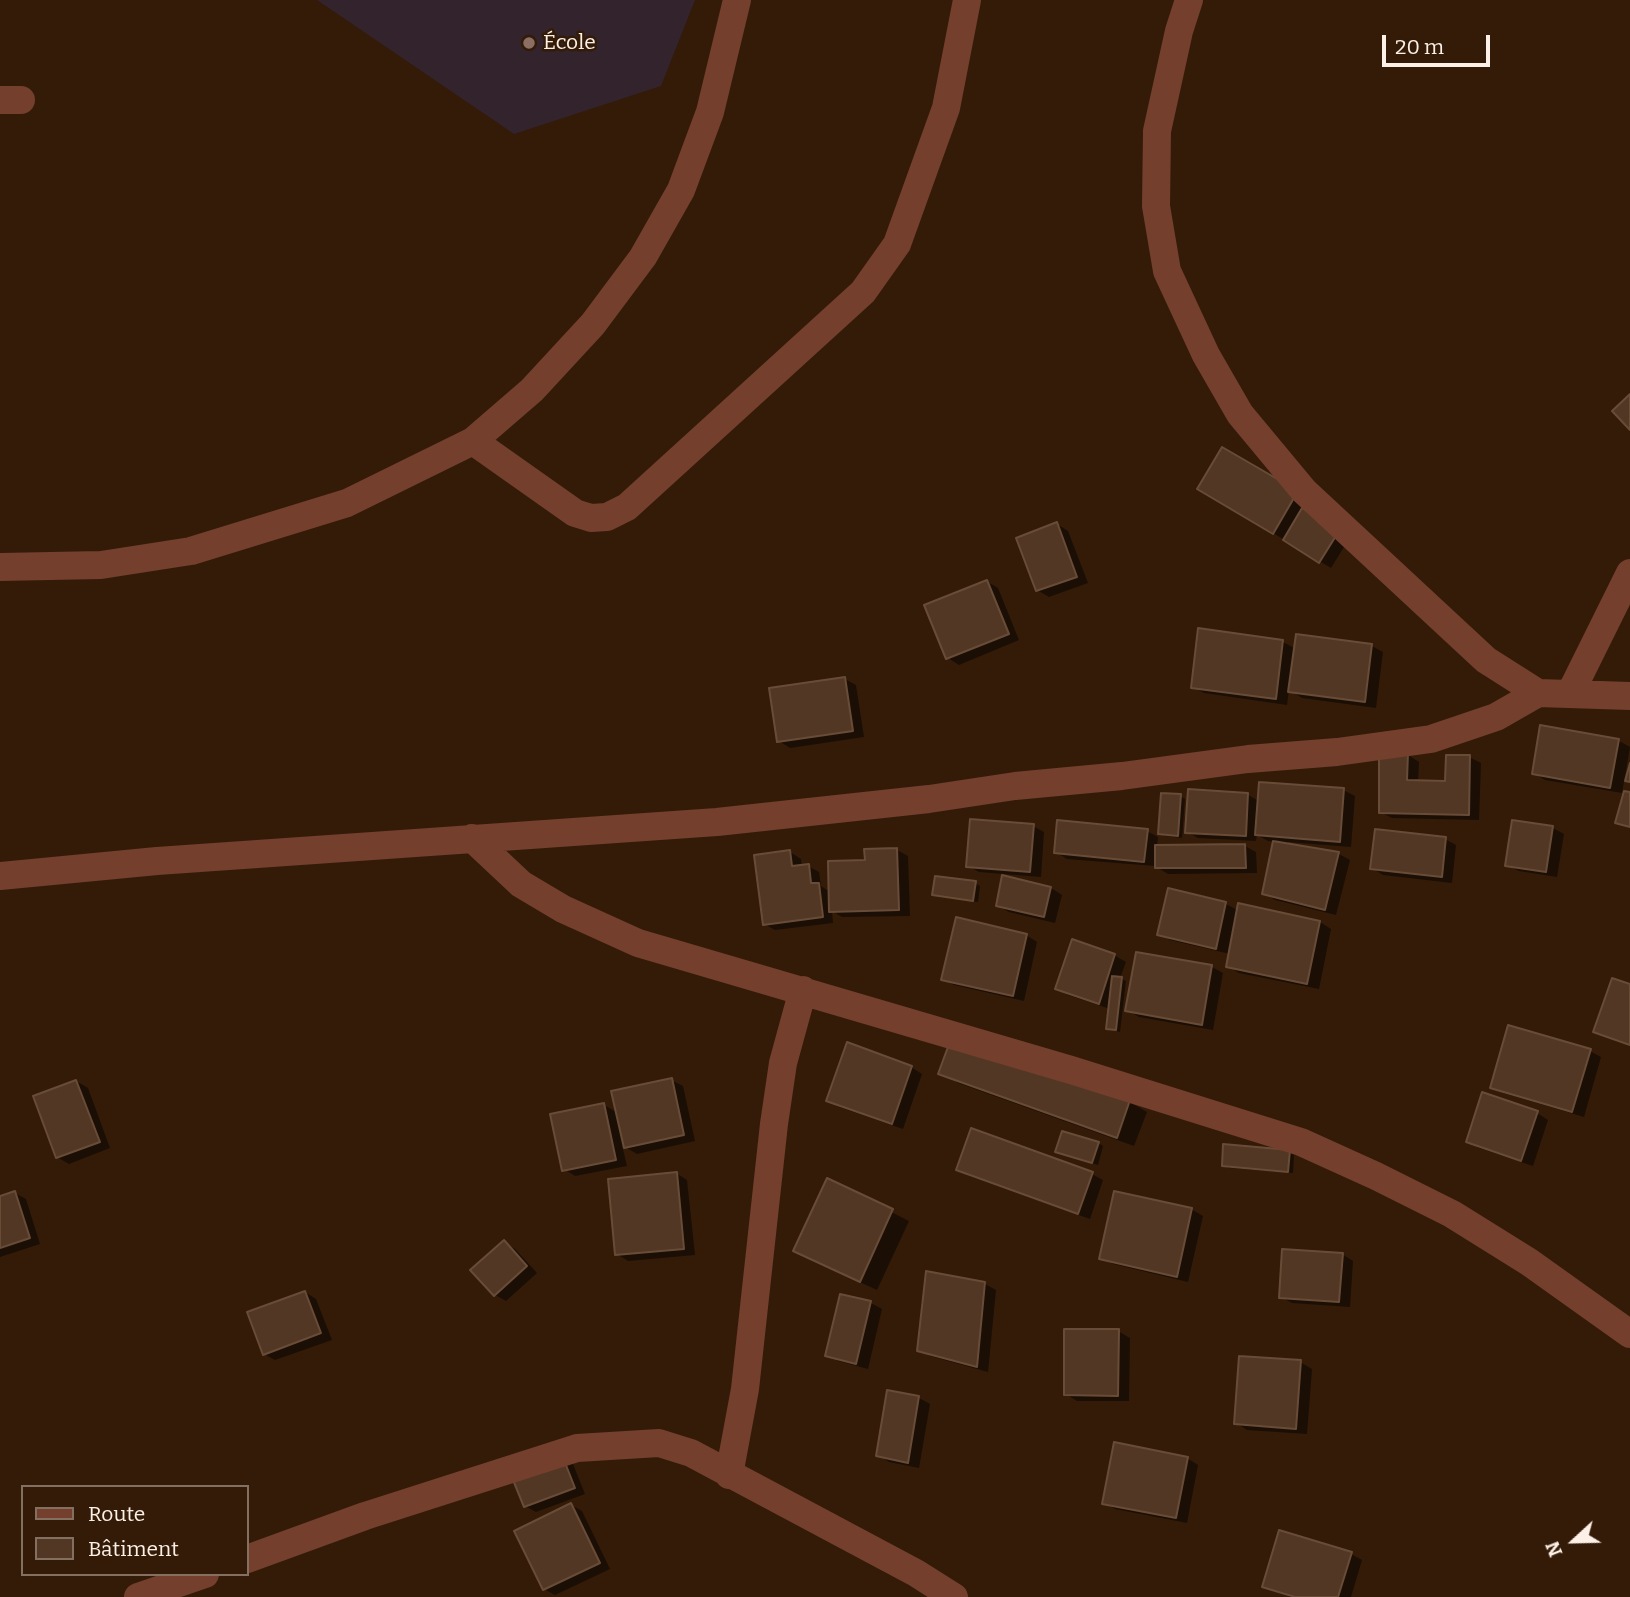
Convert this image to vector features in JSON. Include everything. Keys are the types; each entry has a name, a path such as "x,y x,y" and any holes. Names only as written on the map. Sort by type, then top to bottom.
{"street":[{"path":"0,566 101,565 191,551 347,503 473,441 532,390 593,324 643,257 681,190 710,111 737,0"},
{"path":"473,441 575,513 591,518 607,517 627,507 863,292 897,244 946,108 967,0"},
{"path":"1189,0 1179,31 1157,131 1156,205 1167,271 1206,355 1240,414 1304,491 1486,660 1538,693 1630,696"},
{"path":"1570,694 1630,573"},
{"path":"0,876 472,838 716,822 929,799 1015,786 1122,776 1248,759 1337,752 1431,738 1496,717 1538,693"},
{"path":"472,838 521,884 576,915 638,943 1072,1070 1301,1142 1452,1214 1528,1262 1630,1334"},
{"path":"729,1475 745,1389 783,1063 803,990"},
{"path":"248,1559 365,1516 577,1448 659,1443 691,1453 916,1573 954,1597"},
{"path":"138,1597 199,1576"}],"shaded area":[{"name":"École","path":"317,0 695,0 661,86 514,134"}],"building":[{"path":"1630,394 1630,430 1612,411"},
{"path":"1222,447 1298,491 1273,534 1197,489"},
{"path":"1302,508 1339,531 1319,563 1283,540"},
{"path":"1057,522 1077,577 1036,591 1016,538"},
{"path":"987,580 1009,634 946,659 924,605"},
{"path":"1198,628 1283,640 1276,699 1191,688"},
{"path":"1296,634 1372,644 1365,702 1288,692"},
{"path":"845,677 853,731 777,742 769,688"},
{"path":"1540,725 1619,739 1610,788 1532,774"},
{"path":"1379,753 1408,753 1407,780 1445,781 1446,755 1470,755 1469,815 1379,813"},
{"path":"1630,763 1630,782 1625,781"},
{"path":"1259,782 1344,788 1340,842 1255,835"},
{"path":"1188,789 1248,793 1246,836 1185,833"},
{"path":"1624,791 1630,792 1630,827 1615,823"},
{"path":"1161,793 1181,794 1178,836 1158,834"},
{"path":"970,819 1034,824 1030,872 966,867"},
{"path":"1057,820 1148,829 1144,862 1054,853"},
{"path":"1512,820 1553,826 1546,872 1505,866"},
{"path":"1375,829 1446,837 1442,877 1370,869"},
{"path":"1273,841 1339,852 1325,910 1262,894"},
{"path":"1245,844 1246,868 1155,868 1155,845"},
{"path":"897,848 899,910 829,912 828,861 865,860 864,849"},
{"path":"790,850 792,866 809,864 811,883 819,883 823,917 763,925 754,855"},
{"path":"1002,875 1051,887 1044,917 996,906"},
{"path":"935,876 976,881 973,901 932,895"},
{"path":"1168,888 1226,902 1216,949 1157,935"},
{"path":"1238,903 1320,921 1307,984 1226,967"},
{"path":"956,917 1027,934 1013,996 941,980"},
{"path":"1072,939 1115,954 1099,1004 1055,989"},
{"path":"1136,952 1212,965 1202,1025 1125,1011"},
{"path":"1112,976 1122,977 1116,1030 1106,1029"},
{"path":"1612,978 1630,984 1630,1045 1593,1032"},
{"path":"1508,1025 1591,1049 1572,1112 1490,1088"},
{"path":"952,1036 1130,1100 1117,1138 938,1074"},
{"path":"847,1042 912,1066 892,1124 826,1101"},
{"path":"672,1078 684,1135 624,1148 611,1091"},
{"path":"76,1080 100,1142 56,1158 33,1096"},
{"path":"1482,1092 1538,1111 1521,1161 1466,1142"},
{"path":"604,1103 616,1160 562,1171 550,1114"},
{"path":"971,1128 1093,1172 1078,1214 956,1170"},
{"path":"1062,1131 1099,1142 1092,1163 1055,1152"},
{"path":"1223,1144 1290,1150 1288,1172 1222,1166"},
{"path":"677,1172 684,1249 615,1255 608,1179"},
{"path":"827,1178 893,1209 860,1282 793,1251"},
{"path":"15,1191 30,1238 0,1248 0,1196"},
{"path":"1114,1191 1192,1208 1177,1277 1099,1259"},
{"path":"504,1240 527,1266 494,1296 470,1270"},
{"path":"1282,1249 1343,1253 1339,1302 1279,1298"},
{"path":"926,1271 985,1282 977,1367 917,1351"},
{"path":"305,1291 321,1333 263,1355 247,1312"},
{"path":"840,1294 871,1301 856,1364 825,1356"},
{"path":"1064,1329 1119,1329 1118,1396 1064,1395"},
{"path":"1239,1356 1301,1360 1296,1429 1234,1424"},
{"path":"887,1390 919,1396 908,1463 876,1456"},
{"path":"1114,1442 1188,1457 1176,1518 1102,1504"},
{"path":"562,1455 575,1488 524,1507 511,1475"},
{"path":"571,1503 600,1563 543,1590 514,1531"},
{"path":"1279,1530 1352,1552 1338,1597 1295,1597 1262,1587"}],"place":[{"name":"École","path":"529,43"}]}
